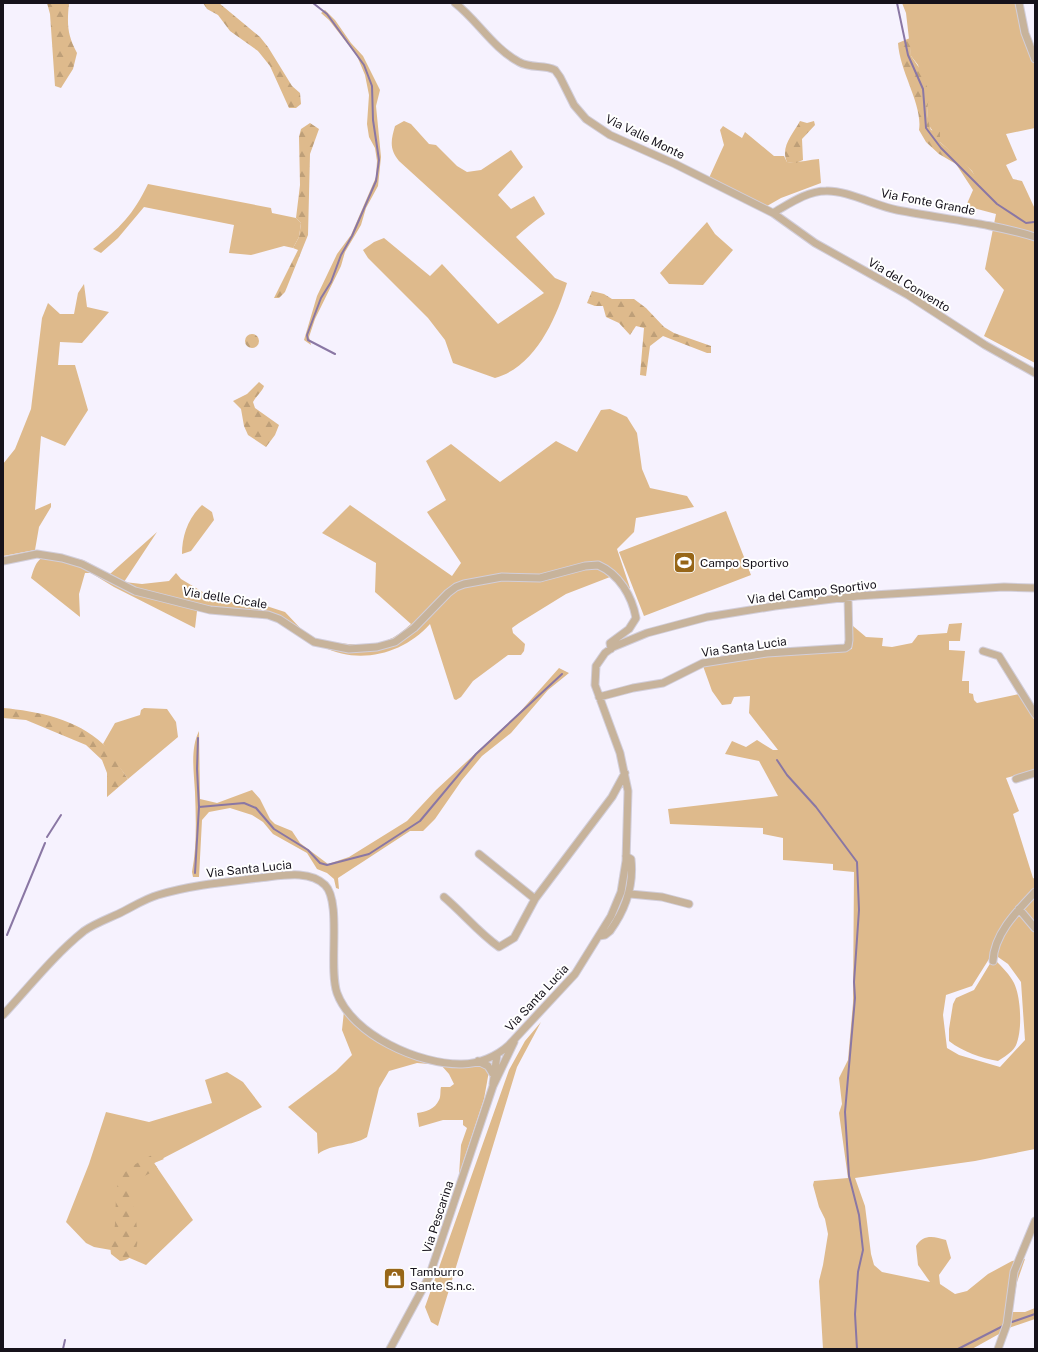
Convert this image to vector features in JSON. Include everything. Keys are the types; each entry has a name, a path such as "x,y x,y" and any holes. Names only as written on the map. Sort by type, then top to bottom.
{"street":[{"name":"Via Valle Monte","path":"455,3 490,39 513,59 529,67 555,70 574,105 586,119 597,127 610,135 675,164 773,213"},
{"path":"1019,3 1025,33 1035,60"},
{"name":"Via Fonte Grande","path":"773,213 796,200 827,190 896,210 975,222 1035,237"},
{"name":"Via del Convento","path":"773,213 815,244 908,295 971,337 1035,373"},
{"name":"Via delle Cicale","path":"3,561 37,554 62,558 82,564 135,591 210,610 268,616 279,619 314,642 349,649 377,647 395,642 414,628 456,587 464,584 502,577 540,578 585,566 598,565 623,585 628,591 636,618 629,629 616,637 610,643 611,649"},
{"name":"Via del Campo Sportivo","path":"600,658 611,649 641,634 707,617 848,597 1004,586 1035,588"},
{"name":"Via Santa Lucia","path":"599,697 633,688 664,683 703,663 767,653 845,648 848,646 849,640 848,597"},
{"path":"983,651 999,656 1035,714"},
{"name":"Via Santa Lucia","path":"3,1015 62,950 86,930 157,895 210,883 280,876 307,875 319,879 327,887 332,900 334,976 337,992 348,1011 370,1032 408,1052 443,1062 462,1064 497,1055 516,1037 575,974 599,936 615,907 621,892 626,856 628,805 625,773 620,753 599,697 594,676 596,666 600,658"},
{"path":"444,896 480,933 499,947 514,938 535,899 612,797 625,773"},
{"path":"1016,779 1035,773"},
{"path":"479,854 535,899"},
{"name":"Via Santa Lucia","path":"599,936 605,935 610,931 630,894 632,858 626,856"},
{"path":"993,961 994,950 1012,917 1035,892"},
{"path":"630,894 662,898 689,904"},
{"path":"1019,909 1035,928"},
{"name":"Via Pescarina","path":"390,1349 430,1277 447,1229 496,1074 516,1037"},
{"path":"478,1061 488,1066 496,1074 502,1060 497,1055"},
{"path":"998,1349 1007,1324 1014,1272 1035,1221"}],"green space":[{"path":"47,3 69,3 68,29 77,53 73,69 61,88 55,86 50,14"},
{"path":"203,3 219,3 260,37 268,47 292,86 300,93 301,104 296,108 289,108 270,66 258,51 230,31 218,15 207,9"},
{"path":"902,3 1017,3 1029,52 1035,64 1035,128 1006,134 1017,160 1006,165 1013,179 1022,181 1035,209 1035,363 984,336 1004,290 985,269 996,214 966,206 973,190 956,164 980,186 972,171 940,142 928,124 927,102 918,65 911,56 906,13"},
{"path":"325,10 335,20 351,43 363,56 380,90 376,106 381,157 378,186 366,208 361,225 345,252 341,266 315,319 309,337 311,345 304,340 317,296 337,254 351,235 376,177 377,161 375,148 369,137 367,124 369,95 365,75 357,56 329,20 321,13"},
{"path":"910,38 911,56 922,72 930,96 928,113 931,130 940,132 940,142 970,169 975,175 980,187 956,164 939,154 926,142 919,130 918,110 903,66 898,43"},
{"path":"404,121 411,124 429,144 436,145 457,166 467,172 481,170 511,150 523,167 498,195 511,209 534,196 545,214 516,237 555,278 567,283 557,311 542,340 522,364 495,378 453,363 445,340 428,318 368,258 363,250 374,242 384,238 430,276 442,264 498,324 544,293 399,161 392,148 392,140 395,126"},
{"path":"800,121 807,123 814,121 815,125 802,139 803,160 796,163 787,162 785,156 786,146"},
{"path":"310,123 319,129 310,154 308,235 285,292 279,298 274,298 298,250 293,248 299,237 301,223 296,218 300,185 299,137 301,129"},
{"path":"723,126 742,138 745,132 774,156 784,156 787,162 819,159 821,183 781,198 767,206 709,178 724,145 720,130"},
{"path":"148,184 271,208 272,213 296,218 301,223 299,237 293,248 284,246 251,255 229,253 234,225 144,207 118,238 101,253 93,249 111,234 131,213"},
{"path":"707,222 715,234 733,250 703,285 669,284 660,273"},
{"path":"84,284 87,307 109,312 82,343 60,342 58,365 75,365 88,410 65,446 41,436 35,510 51,503 51,507 39,527 35,550 3,556 3,464 15,449 31,409 42,318 48,303 60,314 74,314 78,293"},
{"path":"592,291 604,294 612,299 634,299 646,308 664,327 674,333 711,346 711,353 707,353 663,336 650,346 646,376 640,375 644,328 636,326 630,335 619,323 606,317 603,306 595,306 587,303"},
{"path":"252,334 257,336 259,341 257,346 252,348 247,346 245,341 247,336"},
{"path":"259,382 264,386 253,402 255,408 279,425 275,435 266,447 248,435 244,426 241,409 233,401 247,394"},
{"path":"610,409 627,417 637,433 642,469 650,488 687,496 694,507 636,518 634,532 617,549 630,588 625,591 610,577 566,594 519,623 512,628 513,633 525,644 524,651 521,655 508,655 473,681 461,697 456,700 454,699 430,624 407,643 394,649 380,654 366,656 352,655 323,647 283,624 262,616 197,611 195,628 114,587 91,573 85,573 79,594 80,617 31,578 34,568 38,562 51,552 83,560 110,574 157,532 124,582 142,584 169,581 176,573 181,579 211,597 230,602 251,601 285,612 302,630 325,644 379,643 391,639 411,624 375,592 376,563 322,533 350,505 452,576 461,563 427,512 446,500 426,461 451,444 500,482 556,441 577,452 601,410"},
{"path":"202,505 212,512 214,520 191,551 182,554 183,541 187,528 193,516"},
{"name":"Campo Sportivo","path":"726,511 751,575 644,616 619,552"},
{"path":"962,623 960,641 949,641 949,650 965,651 962,681 969,681 969,693 973,694 974,700 977,703 1019,694 1035,721 1035,770 1006,778 1019,811 1013,814 1033,878 1035,879 1035,1149 975,1161 855,1178 865,1206 871,1254 874,1265 882,1272 930,1282 918,1265 916,1246 922,1239 929,1237 946,1240 951,1258 939,1275 940,1284 955,1294 967,1291 988,1274 1012,1261 1025,1259 1017,1282 1012,1312 1025,1312 1035,1308 1035,1319 1003,1330 998,1343 999,1334 972,1349 823,1349 819,1281 828,1234 825,1219 819,1207 813,1185 814,1181 848,1178 839,1113 842,1104 839,1078 848,1060 853,1003 854,872 833,870 833,864 783,860 783,838 763,834 763,828 670,824 668,809 778,796 759,761 725,754 732,741 746,747 757,740 773,750 778,750 749,713 750,696 734,697 731,704 722,705 712,691 703,666 770,655 852,649 853,626 866,637 883,638 882,646 892,647 912,643 918,635 947,633 949,624","holes":["998,957 1008,964 1021,982 1025,1040 1000,1067 959,1055 947,1048 943,1015 946,995 972,986 989,959 991,962 974,990 956,998 953,1004 949,1029 949,1041 972,1054 998,1061 1015,1047 1018,1041 1019,1033 1020,1006 1014,983 1006,971 996,961"]},
{"path":"559,668 569,673 548,690 511,733 482,756 462,780 435,819 423,831 410,831 338,878 339,889 336,888 334,879 327,873 317,869 307,853 273,834 263,822 252,815 230,808 209,812 202,820 199,877 193,877 192,872 195,852 196,822 193,769 194,745 199,731 200,799 217,803 252,790 260,799 270,819 275,824 292,831 300,843 328,864 349,857 407,821 436,790 519,713"},
{"path":"3,708 43,714 69,722 81,728 93,735 107,748 128,779 107,797 107,773 102,760 86,745 26,720 3,718"},
{"path":"144,708 167,709 176,722 178,737 128,779 103,744 115,723 140,715 141,710"},
{"path":"344,1011 412,1058 480,1065 489,1071 484,1099 459,1175 461,1145 467,1128 463,1125 463,1120 443,1120 419,1127 417,1113 433,1108 440,1099 441,1087 450,1087 454,1084 449,1074 441,1065 417,1063 389,1071 379,1088 367,1137 355,1142 330,1148 318,1154 317,1133 288,1107 336,1071 352,1055 342,1030"},
{"path":"541,1022 517,1067 438,1326 431,1322 425,1307 509,1070 525,1041"},
{"path":"227,1072 243,1082 262,1107 154,1163 193,1220 146,1265 111,1250 94,1247 86,1243 66,1222 89,1164 106,1112 149,1122 212,1103 205,1080"},
{"path":"152,1155 159,1155 164,1159 154,1163 158,1169 131,1183 131,1193 137,1229 137,1241 135,1251 130,1258 120,1261 111,1254 111,1243 115,1224 117,1189 119,1182 129,1169 138,1162"}],"waterway":[{"path":"313,3 327,14 364,65 372,86 373,120 379,160 376,181 352,236 341,255 331,282 321,298 307,335 308,340 335,354"},
{"path":"897,3 908,55 923,89 926,128 941,148 997,204 1026,223 1034,222"},
{"path":"195,873 199,807 244,803 256,808 274,829 308,850 320,863 327,865 369,854 420,821 476,754 562,674"},
{"path":"198,738 197,769 199,807"},
{"path":"777,760 787,775 816,807 857,862 859,910 854,982 855,998 845,1112 849,1176 859,1215 863,1250 858,1272 855,1314 857,1349"},
{"path":"47,837 61,815"},
{"path":"7,935 45,843"},
{"path":"1012,1322 1035,1314"},
{"path":"958,1349 1003,1326"},
{"path":"63,1349 65,1340"}],"place":[{"name":"Campo Sportivo","path":"685,563"},
{"name":"Tamburro Sante S.n.c.","path":"395,1279"}]}
